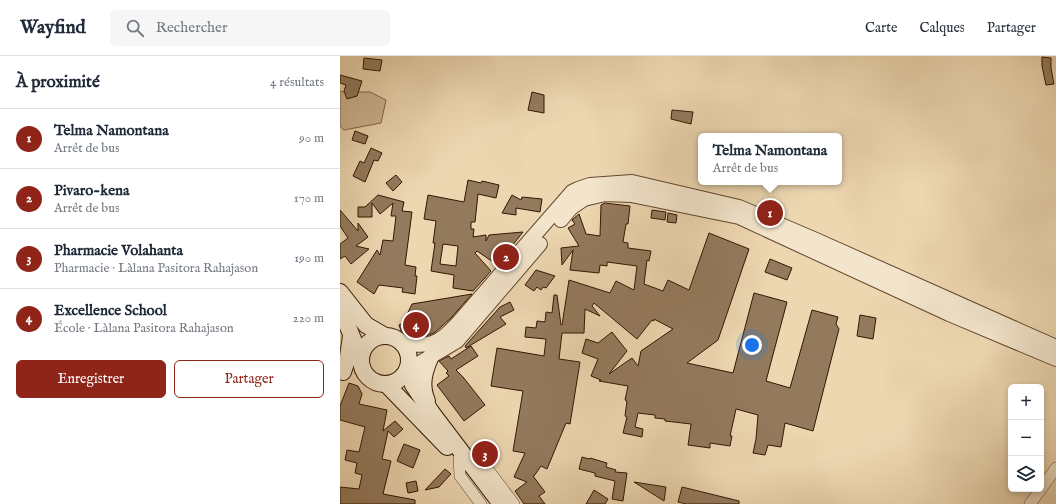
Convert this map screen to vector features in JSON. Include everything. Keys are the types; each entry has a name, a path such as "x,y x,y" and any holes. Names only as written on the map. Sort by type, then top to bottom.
{"main road":[{"path":"340,292 366,324 385,336 397,339 403,344 407,350 409,358 408,368 413,385 492,504"},
{"path":"340,312 351,332 356,349 361,358"},
{"path":"342,373 348,356 351,332"},
{"path":"385,336 378,337 367,344 363,350 361,358 362,367 368,377 379,384 387,385 396,382 403,377 408,368"},
{"path":"431,356 425,368 423,382 424,395 432,413"},
{"path":"387,385 461,457 501,504"}],"street":[{"path":"403,344 432,344 444,337 572,192 590,185 632,182 739,207 1056,347"},
{"path":"408,368 418,364 458,341 571,208 584,199 605,194 631,195 739,217 949,314 1056,359"},
{"path":"342,373 361,358"},
{"path":"481,504 460,476 461,457 480,459 514,504"},
{"path":"1044,485 1056,468"},
{"path":"1030,504 1039,492"}],"shaded area":[{"path":"340,91 370,92 386,100 381,123 344,130 340,126"}],"building":[{"path":"1042,57 1051,58 1054,84 1046,85 1042,66"},
{"path":"364,58 382,60 380,71 363,69"},
{"path":"340,75 362,81 357,96 347,99 344,91 346,85 340,83"},
{"path":"532,92 544,95 544,113 528,110"},
{"path":"672,110 693,112 691,124 671,119"},
{"path":"355,131 368,136 365,144 352,140"},
{"path":"371,148 382,153 378,161 374,160 365,182 353,176 360,161 364,163"},
{"path":"396,175 402,182 393,191 386,183"},
{"path":"468,180 481,183 482,181 499,185 496,198 478,194 475,222 471,222 471,229 474,229 473,237 486,235 486,241 489,235 523,232 501,260 496,264 477,251 475,253 491,271 473,291 453,288 454,275 431,271 436,221 424,219 428,195 464,202","holes":["443,244 458,246 456,266 440,264"]},
{"path":"378,195 404,202 402,211 412,212 405,265 416,267 415,276 417,276 415,294 402,292 403,288 379,285 374,294 357,282 377,250 380,255 383,240 393,241 396,216 391,216 393,203 380,214 372,203 372,217 358,217 358,207 365,207"},
{"path":"512,195 521,200 522,197 542,199 540,212 516,208 516,215 502,213"},
{"path":"605,203 630,206 628,224 626,224 623,242 628,243 628,248 651,251 649,261 647,260 644,284 663,291 668,280 689,290 709,233 749,249 718,340 687,363 733,373 754,293 787,302 766,381 790,388 812,310 838,317 836,324 839,329 813,431 785,423 781,447 768,445 765,455 753,453 758,415 736,409 730,436 732,436 730,446 710,443 710,448 688,445 691,424 665,421 665,419 655,418 655,415 638,413 635,427 643,429 642,437 623,433 627,417 625,416 627,401 625,400 628,386 599,381 601,380 591,376 598,359 582,353 586,339 598,343 612,332 627,351 609,374 632,358 638,366 641,351 673,329 654,319 654,321 652,320 637,339 594,303 592,306 600,316 585,309 584,333 562,333 559,359 580,362 570,424 566,423 547,469 541,466 533,476 545,492 539,496 545,504 524,504 515,491 527,482 514,477 525,453 513,451 523,391 491,386 497,348 544,356 546,339 525,337 526,327 536,328 537,321 545,322 546,312 552,313 554,295 557,295 562,325 569,280 610,293 616,281 634,290 637,266 607,262 607,266 600,265 599,273 570,270 573,250 562,265 561,248 579,246 568,228 575,224 572,220 579,214 586,234 600,236 601,205"},
{"path":"340,210 358,231 358,223 368,237 356,246 369,249 351,264 345,256 340,259 340,244 348,238 340,226"},
{"path":"652,210 666,212 665,220 651,218"},
{"path":"668,213 677,215 676,223 667,222"},
{"path":"770,259 792,268 787,280 765,272"},
{"path":"536,270 555,276 546,288 543,287 541,290 537,287 534,291 525,285"},
{"path":"472,294 451,318 434,333 426,336 403,336 399,325 403,323 412,304"},
{"path":"510,302 514,310 500,317 506,324 466,348 465,346 500,307"},
{"path":"860,315 876,318 873,339 857,336"},
{"path":"471,346 478,356 456,370 485,405 464,421 437,385 449,376 446,373 448,371 439,361 449,356 451,359"},
{"path":"349,383 358,386 362,394 359,404 387,410 383,431 395,421 403,429 394,437 388,431 382,459 391,461 383,494 415,500 415,504 340,504 340,487 359,489 362,475 355,473 357,463 345,460 347,450 359,452 365,427 340,420 340,406"},
{"path":"404,444 420,450 413,468 397,461"},
{"path":"582,457 607,463 606,467 616,470 615,472 627,473 623,501 612,499 615,481 595,476 595,473 579,469"},
{"path":"445,469 451,474 439,487 425,490"},
{"path":"416,481 418,491 408,493 406,483"},
{"path":"634,482 666,487 664,501"},
{"path":"682,487 739,501 739,504 686,504 678,502"},
{"path":"594,490 608,499 605,504 586,504"}],"place":[{"name":"Telma Namontana","path":"770,213"},
{"name":"Pivaro-kena","path":"506,257"},
{"name":"Excellence School","path":"416,325"},
{"name":"Pharmacie Volahanta","path":"485,454"}]}
